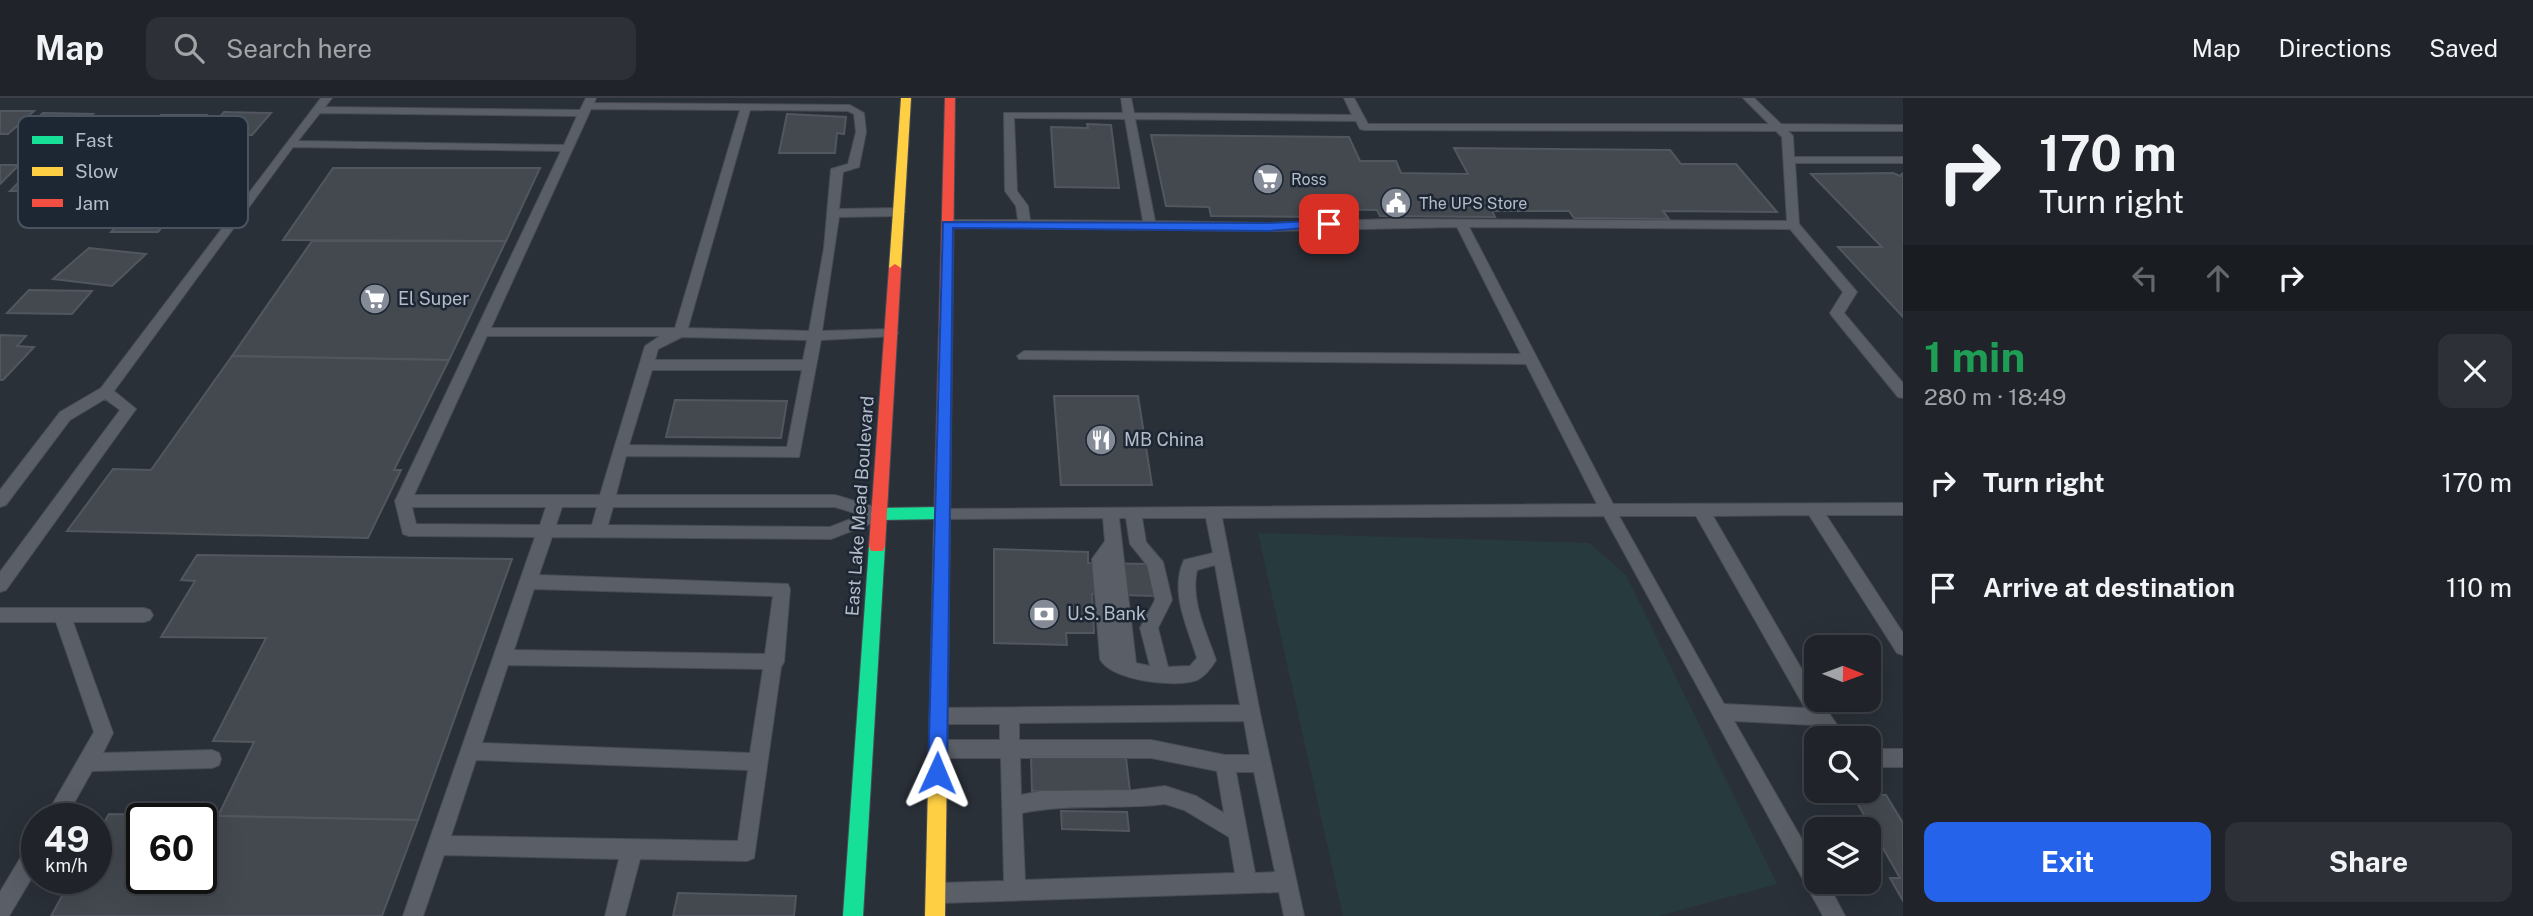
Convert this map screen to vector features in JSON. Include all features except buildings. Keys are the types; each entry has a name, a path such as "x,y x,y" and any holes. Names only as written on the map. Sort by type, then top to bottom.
{"main road":[{"name":"East Lake Mead Boulevard","path":"853,916 906,98"},
{"path":"935,916 950,98"},
{"path":"879,514 941,513"}],"lane":[{"path":"248,201 327,98"},
{"path":"1126,98 1150,225"},
{"path":"1349,98 1364,127 1903,128"},
{"path":"1748,98 1787,136 1793,226 1850,292 1837,313 1903,393"},
{"path":"317,110 587,106 850,108 859,113 861,132 853,167 837,169 830,248 794,453 620,450"},
{"path":"587,106 403,501 410,530 831,533 879,514"},
{"path":"599,530 652,346 680,332 746,107"},
{"path":"1024,224 1022,206 1011,191 1008,115 1359,118"},
{"path":"290,144 568,148"},
{"path":"1787,160 1903,160"},
{"path":"833,214 899,212"},
{"path":"947,224 1268,227 1461,223 1793,226"},
{"path":"1461,223 1608,510 1835,916"},
{"path":"0,501 65,416 106,392 228,228"},
{"path":"482,332 680,332 813,336 891,333"},
{"path":"1024,356 1530,359"},
{"path":"646,365 808,365"},
{"path":"0,584 129,409 106,392"},
{"path":"403,501 835,501 879,514"},
{"path":"414,916 555,502"},
{"path":"941,513 1813,509 1901,512"},
{"path":"1813,509 1903,648"},
{"path":"1701,510 1827,726"},
{"path":"1110,512 1113,543 1100,559 1109,659 1128,670 1161,675 1194,673 1207,660 1190,610 1185,580 1190,565 1222,557"},
{"path":"1133,512 1138,544 1155,562 1164,600 1149,628 1161,675"},
{"path":"1213,512 1251,713 1294,916"},
{"path":"438,845 747,851 756,762 775,662 782,589 529,582"},
{"path":"0,615 144,615"},
{"path":"62,615 104,733 63,803"},
{"path":"503,657 775,662"},
{"path":"1719,712 1820,717"},
{"path":"938,716 1251,713"},
{"path":"1009,716 1015,889"},
{"path":"938,749 1151,749 1225,764 1262,763"},
{"path":"471,751 756,762"},
{"path":"1881,758 1903,758"},
{"path":"87,762 212,759"},
{"path":"1225,764 1247,883"},
{"path":"1012,806 1041,800 1133,799 1165,795 1189,803 1237,831"},
{"path":"615,916 632,849"},
{"path":"0,912 21,876"},
{"path":"936,893 1287,882"}],"green space":[{"path":"1258,533 1589,543 1626,575 1777,884 1658,916 1343,916"}],"traffic: fast":[{"path":"879,514 941,513"},
{"path":"853,916 877,546"}],"traffic: slow":[{"path":"895,268 906,98"},
{"path":"935,916 942,524"}],"traffic: jam":[{"path":"942,524 950,98"},
{"path":"877,546 895,268"}],"place":[{"name":"Ross","path":"1268,179"},
{"name":"The UPS Store","path":"1396,203"},
{"name":"El Super","path":"375,299"},
{"name":"MB China","path":"1101,440"},
{"name":"U.S. Bank","path":"1044,614"}],"route":[{"path":"937,773 947,224 1210,227 1329,224"}]}
